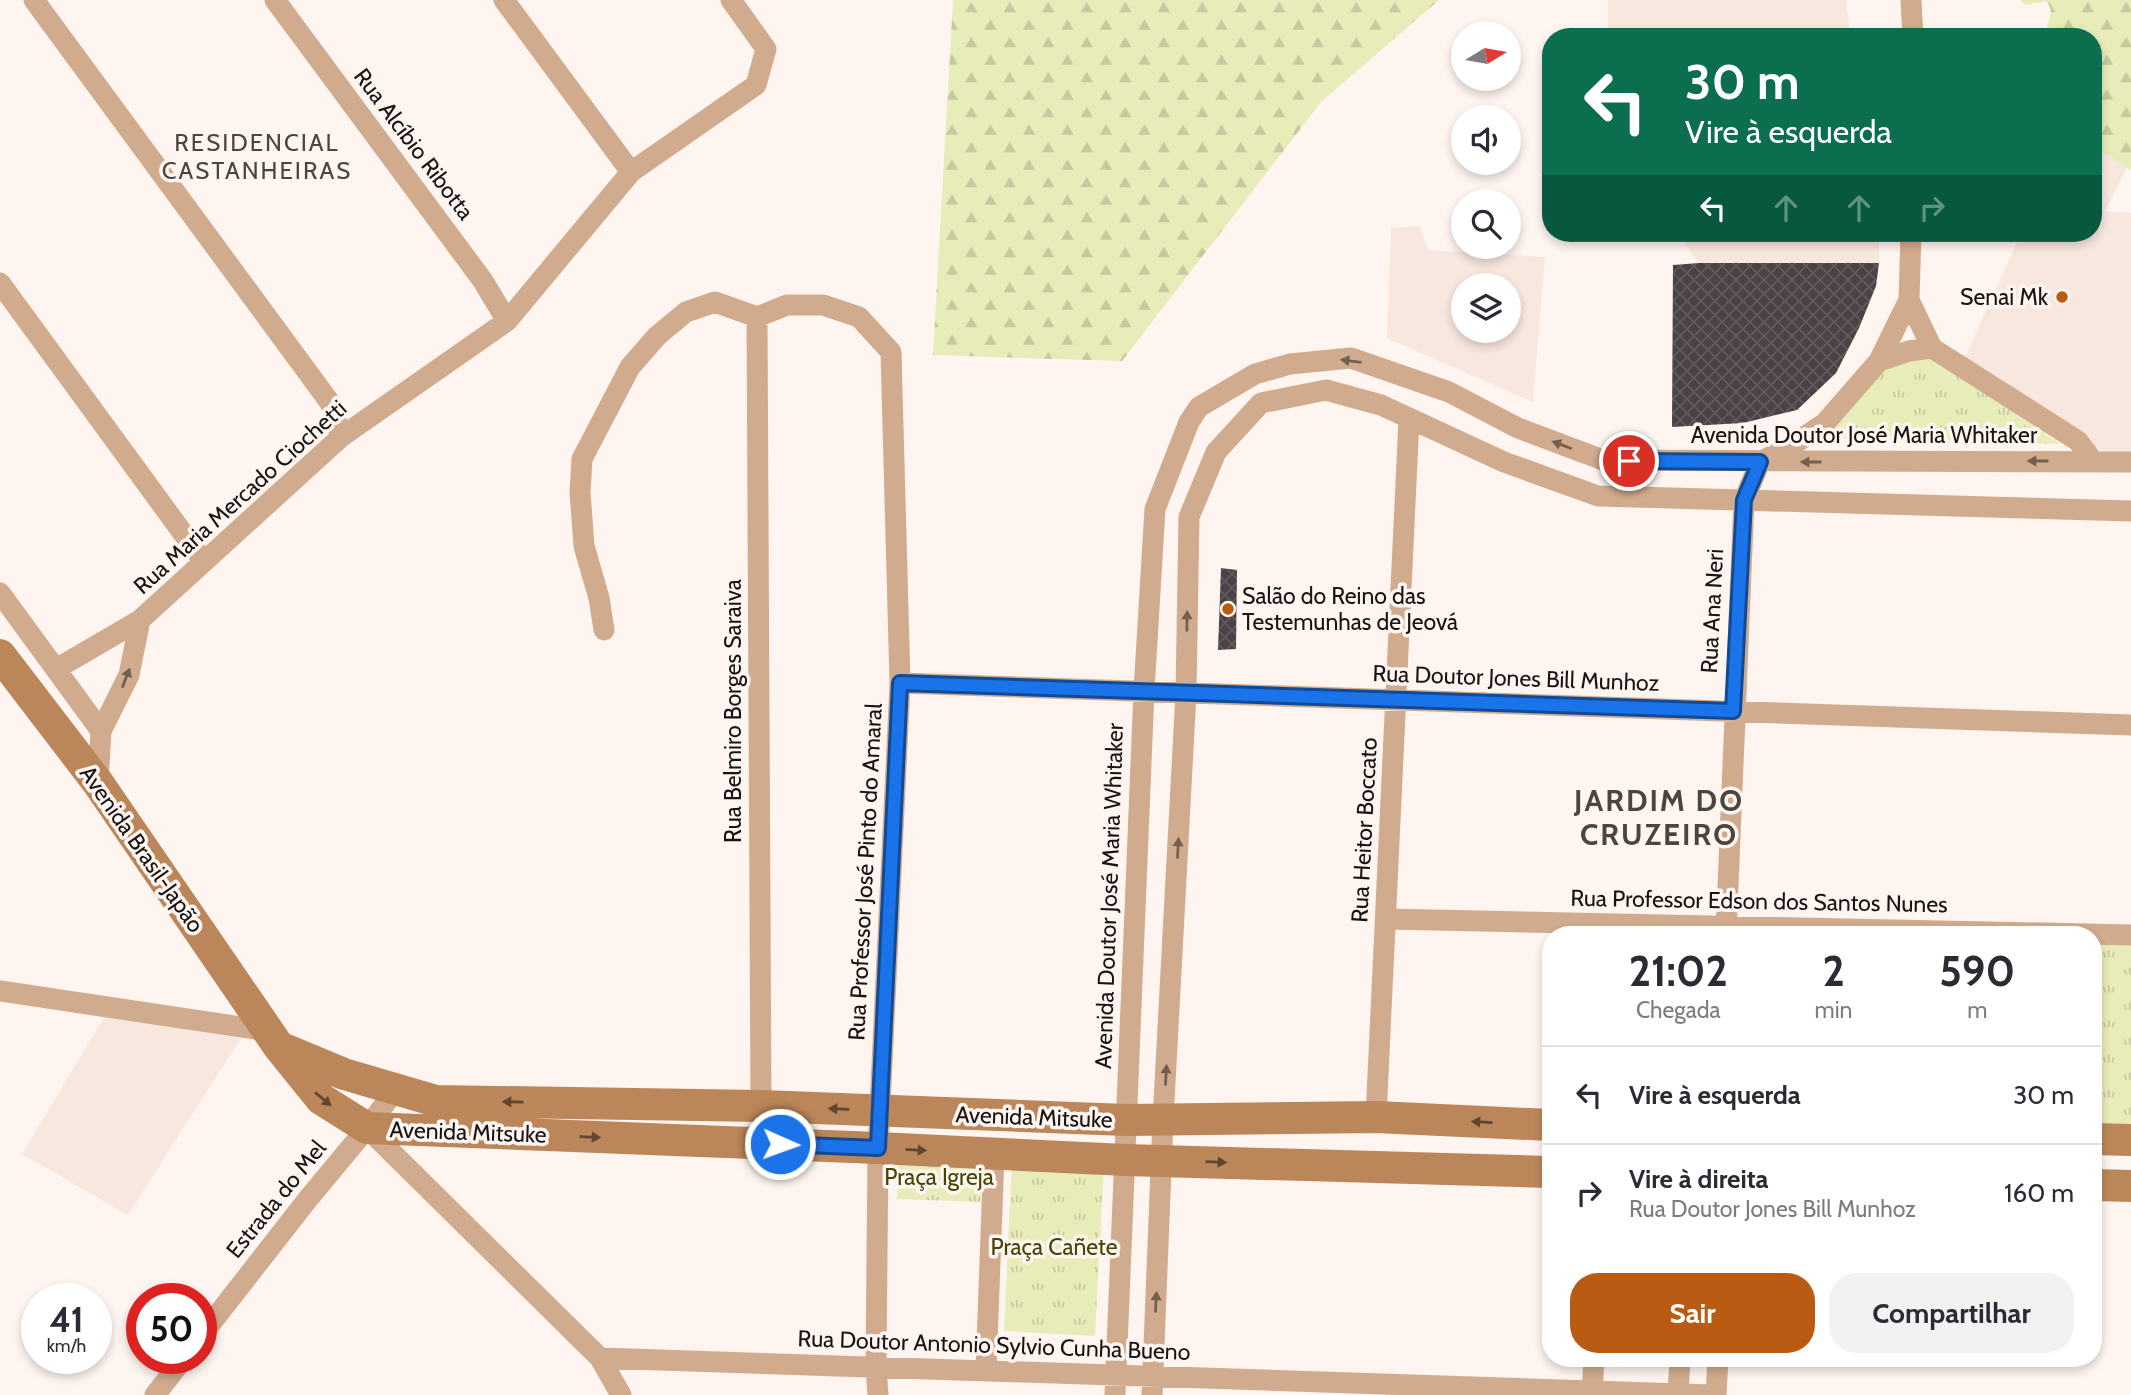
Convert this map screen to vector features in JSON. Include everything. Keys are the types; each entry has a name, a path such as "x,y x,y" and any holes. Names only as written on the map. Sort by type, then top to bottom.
{"main road":[{"name":"Avenida Brasil-Japão","path":"0,655 97,783 273,1039"},
{"name":"Avenida Mitsuke","path":"273,1039 344,1074 436,1101 772,1106 1126,1120 1376,1117 1542,1125"},
{"name":"Avenida Mitsuke","path":"273,1039 321,1099 367,1128 1125,1160 1542,1172"},
{"path":"772,1106 780,1144"},
{"path":"2102,1139 2131,1140"},
{"path":"2102,1185 2131,1186"}],"street":[{"path":"34,0 331,404 341,437"},
{"name":"Rua Alcíbio Ribotta","path":"275,0 484,281 507,321"},
{"path":"504,0 631,172"},
{"name":"Rua Maria Mercado Ciochetti","path":"55,669 140,620 341,437 507,321 631,172 756,85 766,49 731,0"},
{"path":"1911,0 1913,28"},
{"path":"1760,462 1791,446 1825,423 1879,360 1909,300 1911,242"},
{"path":"0,283 204,562"},
{"path":"1909,300 1932,348 2078,441 2093,461"},
{"path":"604,630 599,598 584,546 580,492 582,459 630,367 657,336 686,312 715,302 757,317"},
{"name":"Rua Professor José Pinto do Amaral","path":"757,317 787,305 823,305 859,317 891,352 900,683 878,1148 878,1395"},
{"name":"Rua Belmiro Borges Saraiva","path":"757,317 772,1106"},
{"path":"1879,360 1909,351 1932,348"},
{"name":"Avenida Doutor José Maria Whitaker","path":"1115,1385 1144,691 1155,509 1189,422 1199,407 1255,374 1290,364 1351,358 1450,392 1518,428 1603,460 2131,462"},
{"path":"1153,1386 1163,1120 1186,693 1189,517 1216,452 1261,403 1326,390 1381,405 1504,462 1598,496 2131,511"},
{"name":"Rua Heitor Boccato","path":"1376,1117 1409,419"},
{"name":"Rua Ana Neri","path":"1726,926 1733,711 1744,500 1760,462"},
{"path":"0,593 102,731 97,783"},
{"name":"Rua Maria Mercado Ciochetti","path":"102,731 129,675 140,620"},
{"name":"Rua Doutor Jones Bill Munhoz","path":"900,683 2131,725"},
{"name":"Rua Professor Edson dos Santos Nunes","path":"1386,919 1602,926"},
{"name":"Rua Professor Edson dos Santos Nunes","path":"2102,935 2131,935"},
{"path":"0,991 273,1039"},
{"name":"Estrada do Mel","path":"217,1315 396,1090"},
{"path":"367,1128 600,1358 621,1395"},
{"path":"986,1370 994,1154"},
{"name":"Rua Doutor Antonio Sylvio Cunha Bueno","path":"600,1358 986,1370 1115,1385 1715,1395"},
{"path":"1592,1393 1593,1367"},
{"path":"1678,1394 1680,1367"},
{"path":"1715,1395 1717,1367"},
{"path":"155,1395 171,1374"}],"shaded area":[{"path":"1608,0 1846,0 1849,28 1608,28"},
{"name":"Senai Mk","path":"2102,144 2131,159 2105,211 2131,213 2131,453 2103,452 1964,360 2017,242 2102,242"},
{"path":"1420,226 1428,250 1451,251 1451,259 1545,257 1533,402 1387,338 1391,228"},
{"path":"1684,242 1879,242 1879,263 1699,263"},
{"path":"106,1014 241,1038 128,1215 22,1154"}],"green space":[{"path":"953,0 1439,0 1321,102 1122,361 933,355"},
{"path":"2020,0 2131,0 2131,170 2102,151 2102,28 2047,28 2051,10 2047,1 2025,5"},
{"path":"1930,355 2060,444 1831,438 1824,431 1884,369"},
{"path":"2102,941 2131,942 2131,1126 2102,1126"},
{"name":"Praça Igreja","path":"898,1152 982,1155 981,1202 897,1199"},
{"name":"Praça Cañete","path":"1012,1159 1104,1164 1095,1336 1004,1331"}],"building":[{"path":"1879,263 1876,286 1836,373 1797,410 1743,423 1672,427 1673,265"},
{"name":"Salão do Reino das Testemunhas de Jeová","path":"1221,568 1237,570 1236,649 1218,650"}],"place":[{"name":"Senai Mk","path":"2062,297"},
{"name":"Salão do Reino das Testemunhas de Jeová","path":"1228,609"}],"district":[{"name":"RESIDENCIAL CASTANHEIRAS","path":"257,156"},
{"name":"JARDIM DO CRUZEIRO","path":"1659,817"}],"route":[{"path":"780,1144 878,1148 900,683 1733,711 1744,500 1760,462 1629,461"}]}
